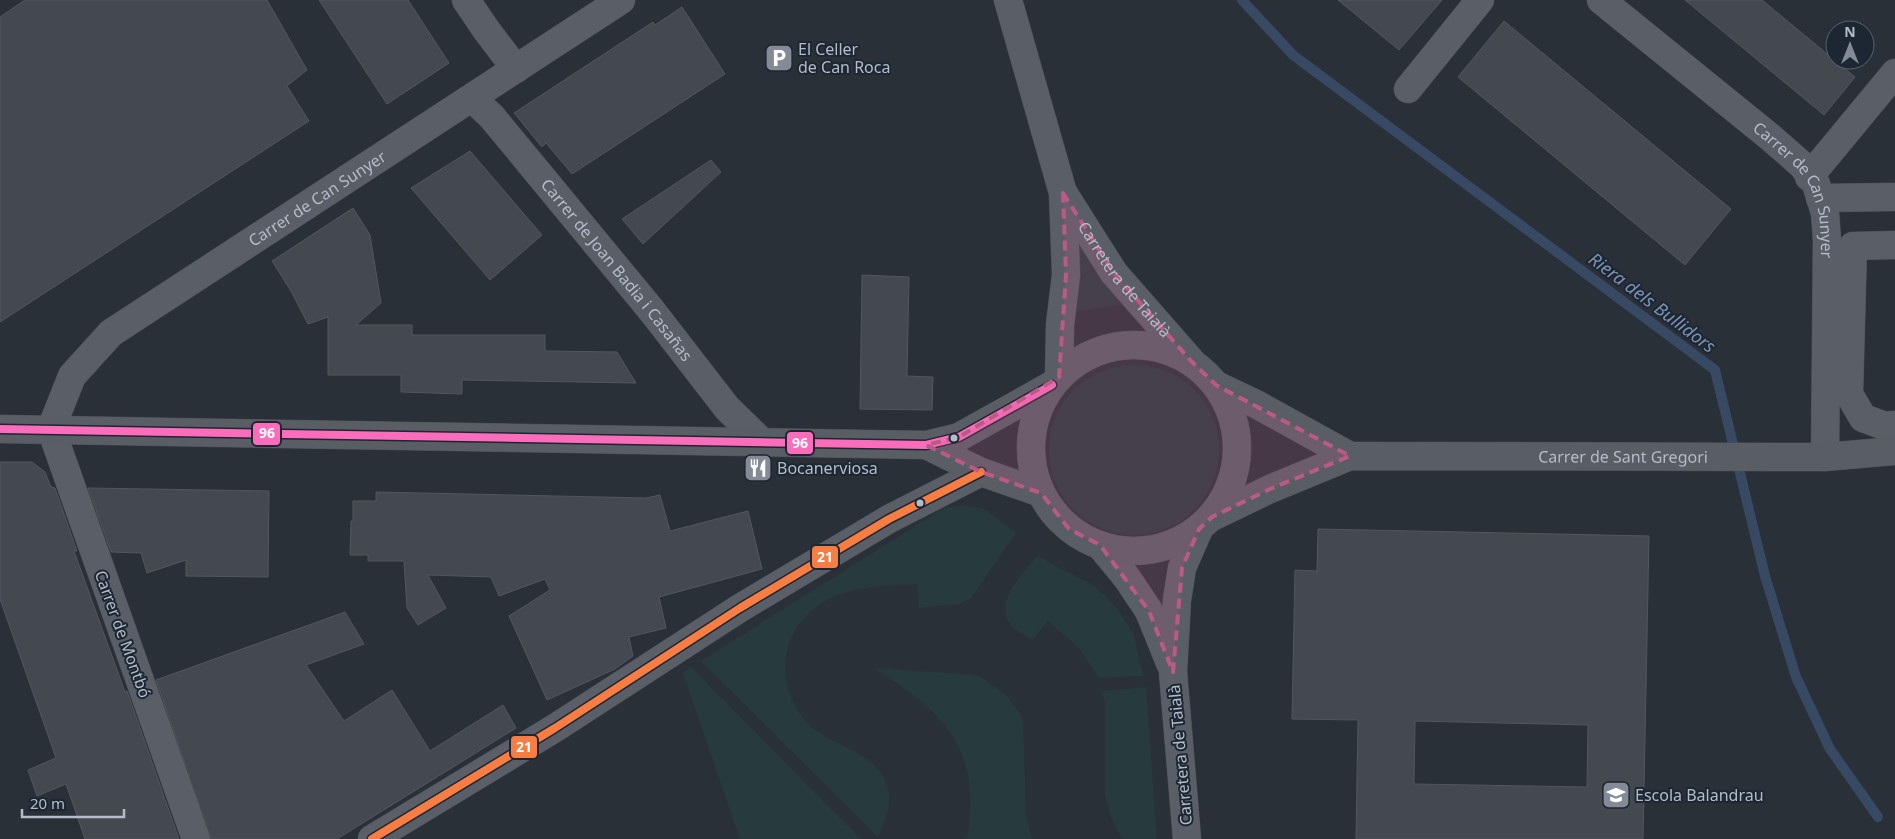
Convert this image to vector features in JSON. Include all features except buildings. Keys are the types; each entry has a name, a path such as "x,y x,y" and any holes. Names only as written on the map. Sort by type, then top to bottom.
{"main road":[{"path":"0,429 926,445 959,437 1055,381 1081,359 1111,347 1148,346 1170,351 1191,361 1204,372 1216,385 1228,404 1236,426 1238,453 1232,482 1222,503 1206,523"},
{"name":"Carrer de Sant Gregori","path":"1055,381 1043,400 1031,432 1031,461 1041,493 1059,519 1081,537 1113,549 1134,551 1167,546 1179,541 1206,523 1270,489 1350,456 1825,457 1895,451"},
{"name":"Carrer de Sant Gregori","path":"1216,385 1256,404 1350,456"},
{"path":"926,445 981,472 1041,493"}],"street":[{"path":"466,0 516,69"},
{"name":"Carrer de Can Sunyer","path":"51,429 72,376 111,333 621,0"},
{"name":"Carretera de Taialà","path":"1008,0 1063,193 1066,275 1055,381"},
{"path":"1408,89 1480,0"},
{"name":"Carrer de Can Sunyer","path":"1601,0 1770,137 1802,165 1815,187 1825,213 1827,240 1825,457"},
{"path":"1895,73 1815,187 1895,197"},
{"name":"Carrer de Joan Badia i Casañas","path":"472,98 492,117 646,304 727,408 761,441"},
{"name":"Carretera de Taialà","path":"1063,193 1114,273 1191,361"},
{"path":"1895,245 1853,246 1849,394 1862,418 1885,426 1895,425"},
{"name":"Carrer de Montbó","path":"51,429 196,839"},
{"path":"372,839 555,728 740,608 888,518 981,472"},
{"name":"Carretera de Taialà","path":"1187,839 1173,672 1177,600 1182,568 1206,523"},
{"name":"Carretera de Taialà","path":"1100,545 1127,578 1149,611 1173,672"}],"highlighted area":[{"path":"1063,193 1114,273 1191,361 1216,385 1350,456 1270,489 1212,517 1199,529 1182,568 1173,672 1149,611 1100,545 1069,529 1041,493 981,472 926,445 959,437 1059,377 1066,275"}],"green space":[{"path":"1074,225 1125,304 1074,312"},
{"path":"1134,365 1159,369 1174,375 1188,384 1200,396 1209,410 1215,425 1219,450 1215,475 1209,490 1200,504 1188,516 1174,525 1159,531 1134,535 1109,531 1094,525 1080,516 1068,504 1059,490 1053,475 1049,450 1053,425 1059,410 1068,396 1080,384 1094,375 1109,369"},
{"path":"962,505 984,509 1016,533 971,598 960,604 919,608 917,584 874,587 841,594 815,608 802,621 793,635 787,651 785,668 788,686 794,703 804,719 821,734 864,757 873,764 886,781 889,805 878,837 701,661 944,508"},
{"path":"1038,555 1057,567 1088,582 1105,595 1119,611 1134,635 1143,676 1099,678 1079,648 1048,621 1032,640 1010,624 1005,613 1009,595 1020,577"},
{"path":"691,667 861,839 740,839 683,673"},
{"path":"874,668 978,675 1006,695 1023,717 1026,814 1032,839 967,839 970,808 969,781 963,757 953,737 921,701"},
{"path":"1146,687 1157,839 1122,839 1111,817 1105,795 1105,704 1102,691"}],"waterway":[{"name":"Riera dels Bullidors","path":"1242,0 1293,55 1715,370 1765,576 1796,677 1830,749 1878,817"}],"transit line":[{"name":"96","path":"0,429 926,445 959,437 1052,385"},
{"name":"21","path":"372,839 555,728 740,608 889,519 981,472"}],"place":[{"name":"El Celler de Can Roca","path":"779,58"},
{"name":"Bocanerviosa","path":"758,468"},
{"name":"Escola Balandrau","path":"1616,795"}]}
